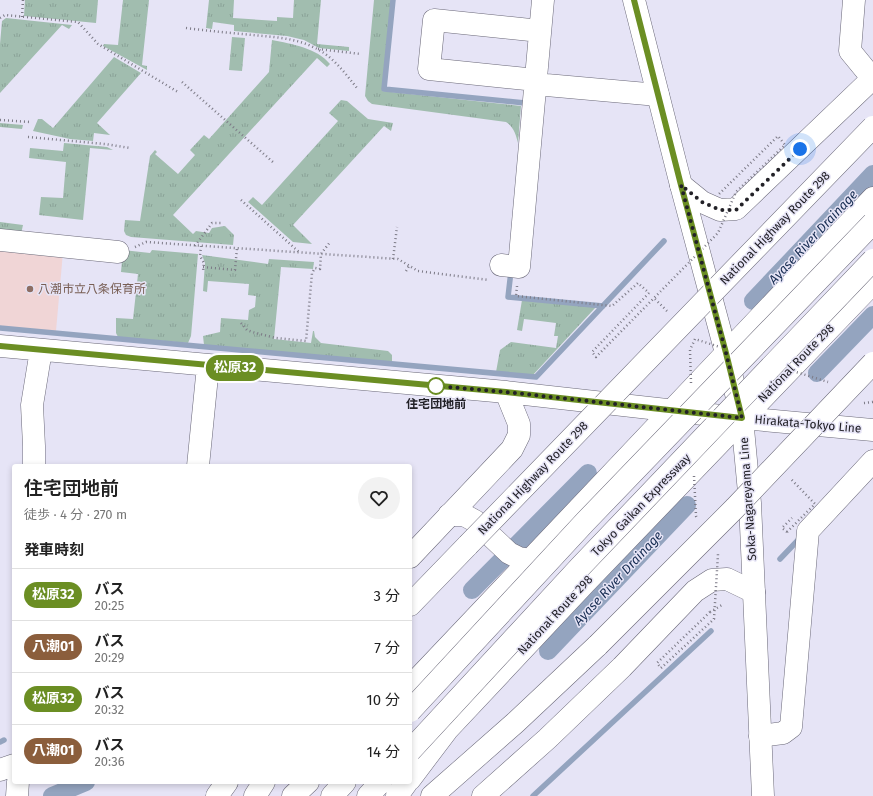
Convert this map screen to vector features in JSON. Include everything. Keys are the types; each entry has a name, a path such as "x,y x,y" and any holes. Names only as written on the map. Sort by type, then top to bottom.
{"main road":[{"path":"504,271 536,82 543,0"},
{"name":"Soka-Nagareyama Line","path":"634,0 742,418 750,503 763,796"},
{"path":"681,185 702,202 720,210 736,210 873,78 850,51 854,0"},
{"path":"540,31 434,20 429,69 658,96"},
{"name":"National Highway Route 298","path":"412,603 873,127"},
{"path":"412,685 873,198"},
{"path":"412,709 585,522 873,222"},
{"path":"0,240 124,249"},
{"name":"Tokyo Gaikan Expressway","path":"412,749 580,567 873,260"},
{"name":"National Route 298","path":"412,775 448,730 742,418 873,283"},
{"name":"Hirakata-Tokyo Line","path":"0,346 506,392 670,411 873,430"},
{"path":"34,464 32,405 41,350"},
{"path":"432,796 515,723 598,645 735,508 873,363"},
{"path":"198,464 208,366"},
{"path":"412,555 512,449 519,435 519,424 506,392"},
{"path":"760,736 783,733 791,727 808,531 873,461"},
{"path":"449,515 464,515 474,521 509,553 519,558 530,560"},
{"path":"483,796 547,739 622,667 695,591 712,580 727,579 754,592"},
{"path":"0,770 12,766"},
{"path":"217,796 226,784"},
{"path":"255,796 263,784"},
{"path":"293,796 306,784"},
{"path":"332,796 343,784"},
{"path":"368,796 379,784"},
{"path":"397,796 406,784"}],"path":[{"path":"22,17 23,0"},
{"path":"0,18 5,15 78,22 98,44 178,92"},
{"path":"186,28 299,41 318,49 328,56 339,66 357,88"},
{"path":"318,49 361,54"},
{"path":"182,82 274,163"},
{"path":"0,120 30,122"},
{"path":"124,249 136,247 146,242 398,259 418,271 504,271 516,296 612,306 638,283 649,293 592,352 596,357 718,233 736,192 785,145 778,136 718,195"},
{"path":"28,137 105,144 130,148"},
{"path":"242,200 300,253"},
{"path":"195,246 212,223 221,223"},
{"path":"393,259 397,227"},
{"path":"241,323 247,330 252,332 276,338 306,341 312,273 315,268 320,269 321,254 330,242"},
{"path":"201,246 200,256 204,263 203,270"},
{"path":"203,266 235,270 237,248"},
{"path":"406,271 409,266"},
{"path":"859,406 862,403 873,402"},
{"path":"784,483 790,477 815,504 787,532"},
{"path":"722,549 718,553 714,619 662,668 657,663 710,612 722,605"}],"shaded area":[{"name":"八潮市立八条保育所","path":"0,246 63,252 56,331 0,326"}],"green space":[{"path":"25,0 98,0 96,23 24,16"},
{"path":"123,0 149,0 142,65 147,66 147,70 103,46 104,44 118,45"},
{"path":"209,0 234,0 233,18 277,21 277,17 293,18 294,0 321,0 317,44 349,47 349,51 319,48 304,40 287,36 234,31 234,25 213,22 212,29 206,28"},
{"path":"374,0 391,0 382,91 521,106 518,143 513,129 506,122 372,104 368,101 365,96"},
{"path":"6,18 72,25 69,29 62,25 0,93 0,44 2,21"},
{"path":"232,37 245,38 242,71 229,70"},
{"path":"272,40 311,50 330,64 327,67 317,58 173,215 193,234 196,231 209,233 212,228 225,226 234,235 233,245 131,237 126,235 124,231 125,220 140,221 150,156 155,150 157,152 155,154 178,174 195,155 190,150 204,135 209,139 269,72"},
{"path":"114,57 141,73 97,123 110,135 94,133 93,141 70,139 33,131 38,119 42,119 53,128"},
{"path":"341,100 347,101 368,119 393,123 391,131 384,126 293,225 312,244 293,242 248,202 253,197 262,205 338,121 329,113"},
{"path":"0,123 23,125 22,129 0,127"},
{"path":"64,143 107,147 113,150 90,148 83,220 39,215 41,197 63,198 66,162 29,158 30,148 63,151"},
{"path":"0,222 23,225 21,234 0,232"},
{"path":"123,250 150,253 152,250 198,254 191,336 188,343 118,337 116,333 116,318 133,319 138,274 121,272"},
{"path":"202,255 268,264 269,259 314,262 313,269 281,267 274,339 311,343 314,331 315,337 321,343 388,351 392,355 392,363 204,345 203,336 220,332 221,318 248,320 249,310 255,307 256,296 248,295 249,284 208,281 207,292 203,291 205,263"},
{"path":"522,300 596,307 532,376 496,372 500,350 511,342 556,348 558,336 554,336 556,323 524,319 522,331 517,330"}],"waterway":[{"path":"393,0 384,89 525,103 525,107"},
{"name":"Ayase River Drainage","path":"753,301 873,174"},
{"path":"0,328 536,377 664,241"},
{"path":"511,271 508,297 603,306"},
{"name":"Ayase River Drainage","path":"817,373 873,315"},
{"name":"Ayase River Drainage","path":"472,590 588,473"},
{"name":"Ayase River Drainage","path":"548,651 687,505"},
{"path":"780,559 800,538"},
{"path":"533,796 711,631"},
{"path":"0,742 4,740"},
{"name":"Ayase River Drainage","path":"52,796 81,784"}],"bus line":[{"name":"松原32","path":"0,346 506,392 742,418 634,0"}],"place":[{"name":"八潮市立八条保育所","path":"30,289"},
{"name":"住宅団地前","path":"436,386"}],"route":[{"path":"436,386 506,392 742,418 681,185 702,202 720,210 736,210 800,149"}]}
